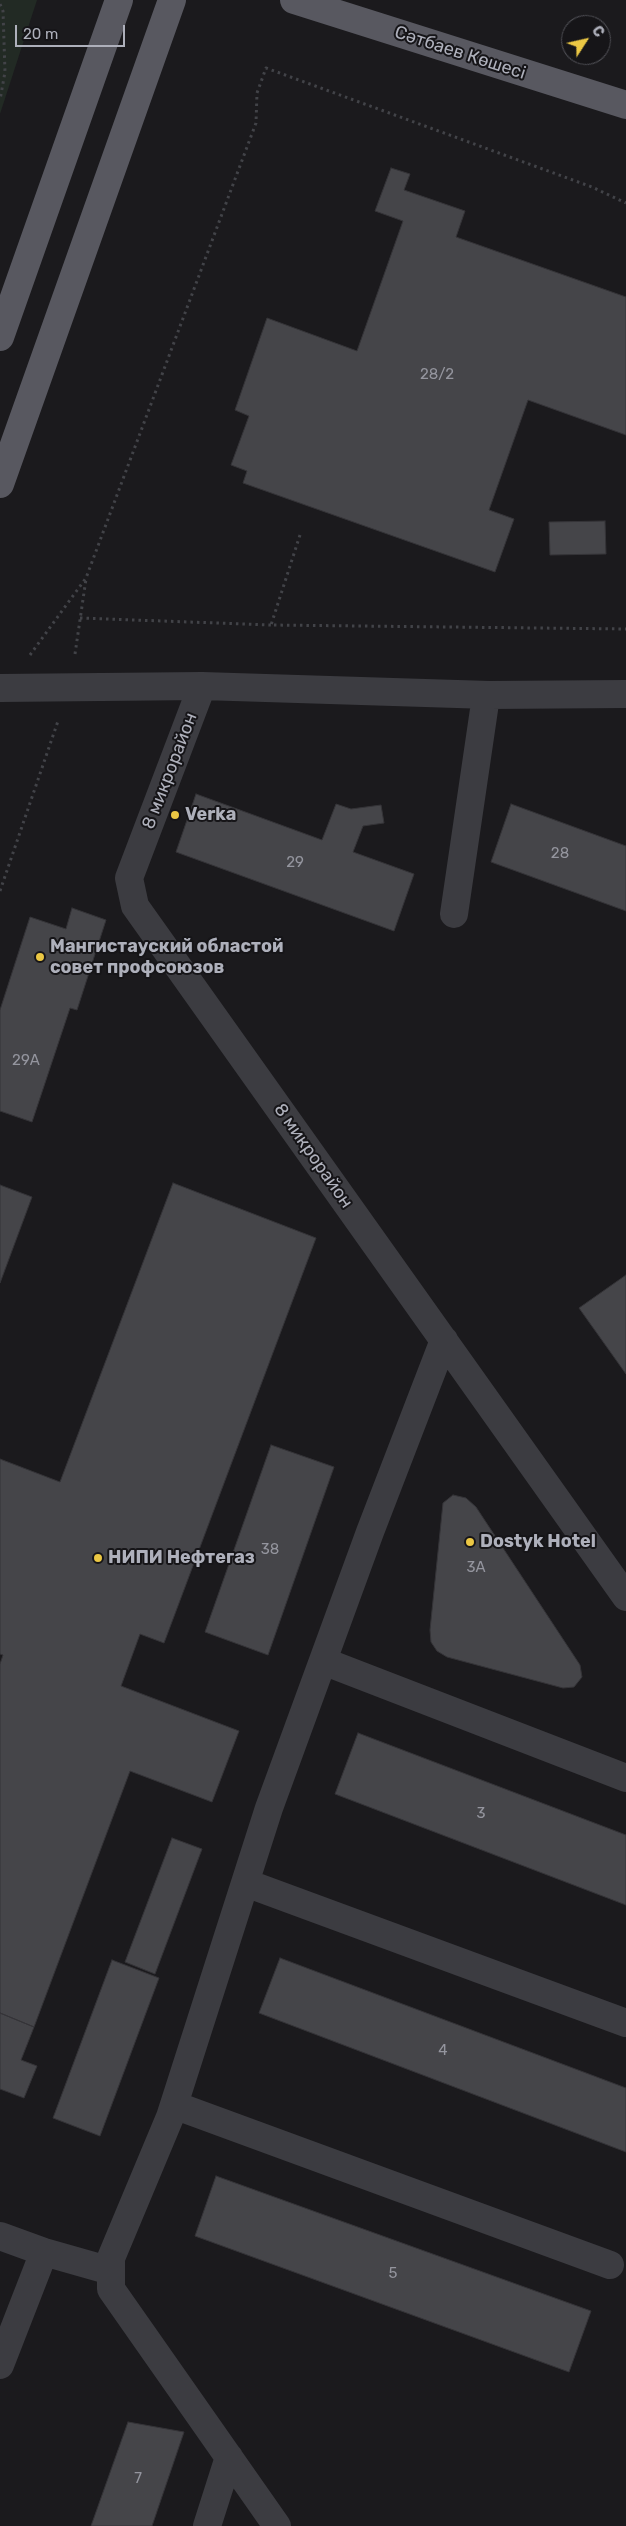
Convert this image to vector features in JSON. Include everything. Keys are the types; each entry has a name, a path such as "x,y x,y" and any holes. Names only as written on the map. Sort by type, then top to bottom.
{"main road":[{"path":"0,337 119,0"},
{"path":"0,484 172,0"},
{"name":"Сәтбаев Көшесі","path":"294,0 626,105"}],"street":[{"path":"3,688 202,686 489,695 626,694"},
{"name":"8 микрорайон","path":"202,686 129,878 135,906 626,1597"},
{"path":"454,914 486,696 489,695"},
{"path":"278,2526 111,2289 111,2258 174,2105 270,1808 323,1661 444,1340"},
{"path":"323,1661 626,1778"},
{"path":"246,1883 626,2023"},
{"path":"174,2105 610,2265"},
{"path":"0,2236 44,2252 111,2271"},
{"path":"0,2365 44,2252"},
{"path":"207,2526 229,2457"}],"path":[{"path":"0,4 3,11 5,72 0,100"},
{"path":"0,891 70,687 86,578 256,123 257,93 266,68 583,184 626,203"},
{"path":"271,625 300,535"},
{"path":"3,688 86,578"},
{"path":"80,618 271,625 626,628"}],"shaded area":[{"path":"0,0 37,0 0,114"}],"building":[{"path":"391,168 410,174 404,190 465,211 456,237 626,297 626,435 528,400 489,510 514,519 495,572 243,483 247,471 231,465 249,416 235,410 267,318 357,351 403,221 375,211"},
{"path":"605,521 606,554 550,555 549,522"},
{"path":"196,794 322,840 336,804 351,809 381,805 384,823 363,826 353,852 414,874 394,931 176,852"},
{"path":"511,804 626,846 626,911 491,862"},
{"path":"72,908 106,920 77,1010 70,1008 32,1122 0,1111 0,1010 30,917 66,929"},
{"name":"НИПИ Нефтегаз","path":"173,1183 316,1238 164,1643 140,1634 121,1686 239,1731 212,1802 130,1771 34,2027 0,2013 0,1664 3,1655 0,1654 0,1459 60,1482"},
{"path":"0,1185 32,1197 0,1283"},
{"path":"626,1275 626,1374 579,1308"},
{"path":"271,1445 334,1467 268,1655 205,1632"},
{"path":"453,1495 466,1498 476,1507 580,1665 582,1677 574,1687 563,1688 447,1657 437,1651 431,1642 430,1630 443,1503"},
{"path":"358,1733 626,1835 626,1905 335,1794"},
{"path":"172,1838 202,1849 155,1974 125,1962"},
{"path":"280,1958 626,2088 626,2152 259,2013"},
{"path":"112,1960 159,1978 100,2136 53,2118"},
{"path":"0,2013 34,2027 21,2060 37,2066 24,2098 0,2089"},
{"path":"216,2176 591,2311 569,2372 195,2236"},
{"path":"128,2422 184,2432 152,2526 91,2526"}],"place":[{"name":"Verka","path":"175,815"},
{"name":"Мангистауский областой совет профсоюзов","path":"40,957"},
{"name":"Dostyk Hotel","path":"470,1542"},
{"name":"НИПИ Нефтегаз","path":"98,1558"}]}
